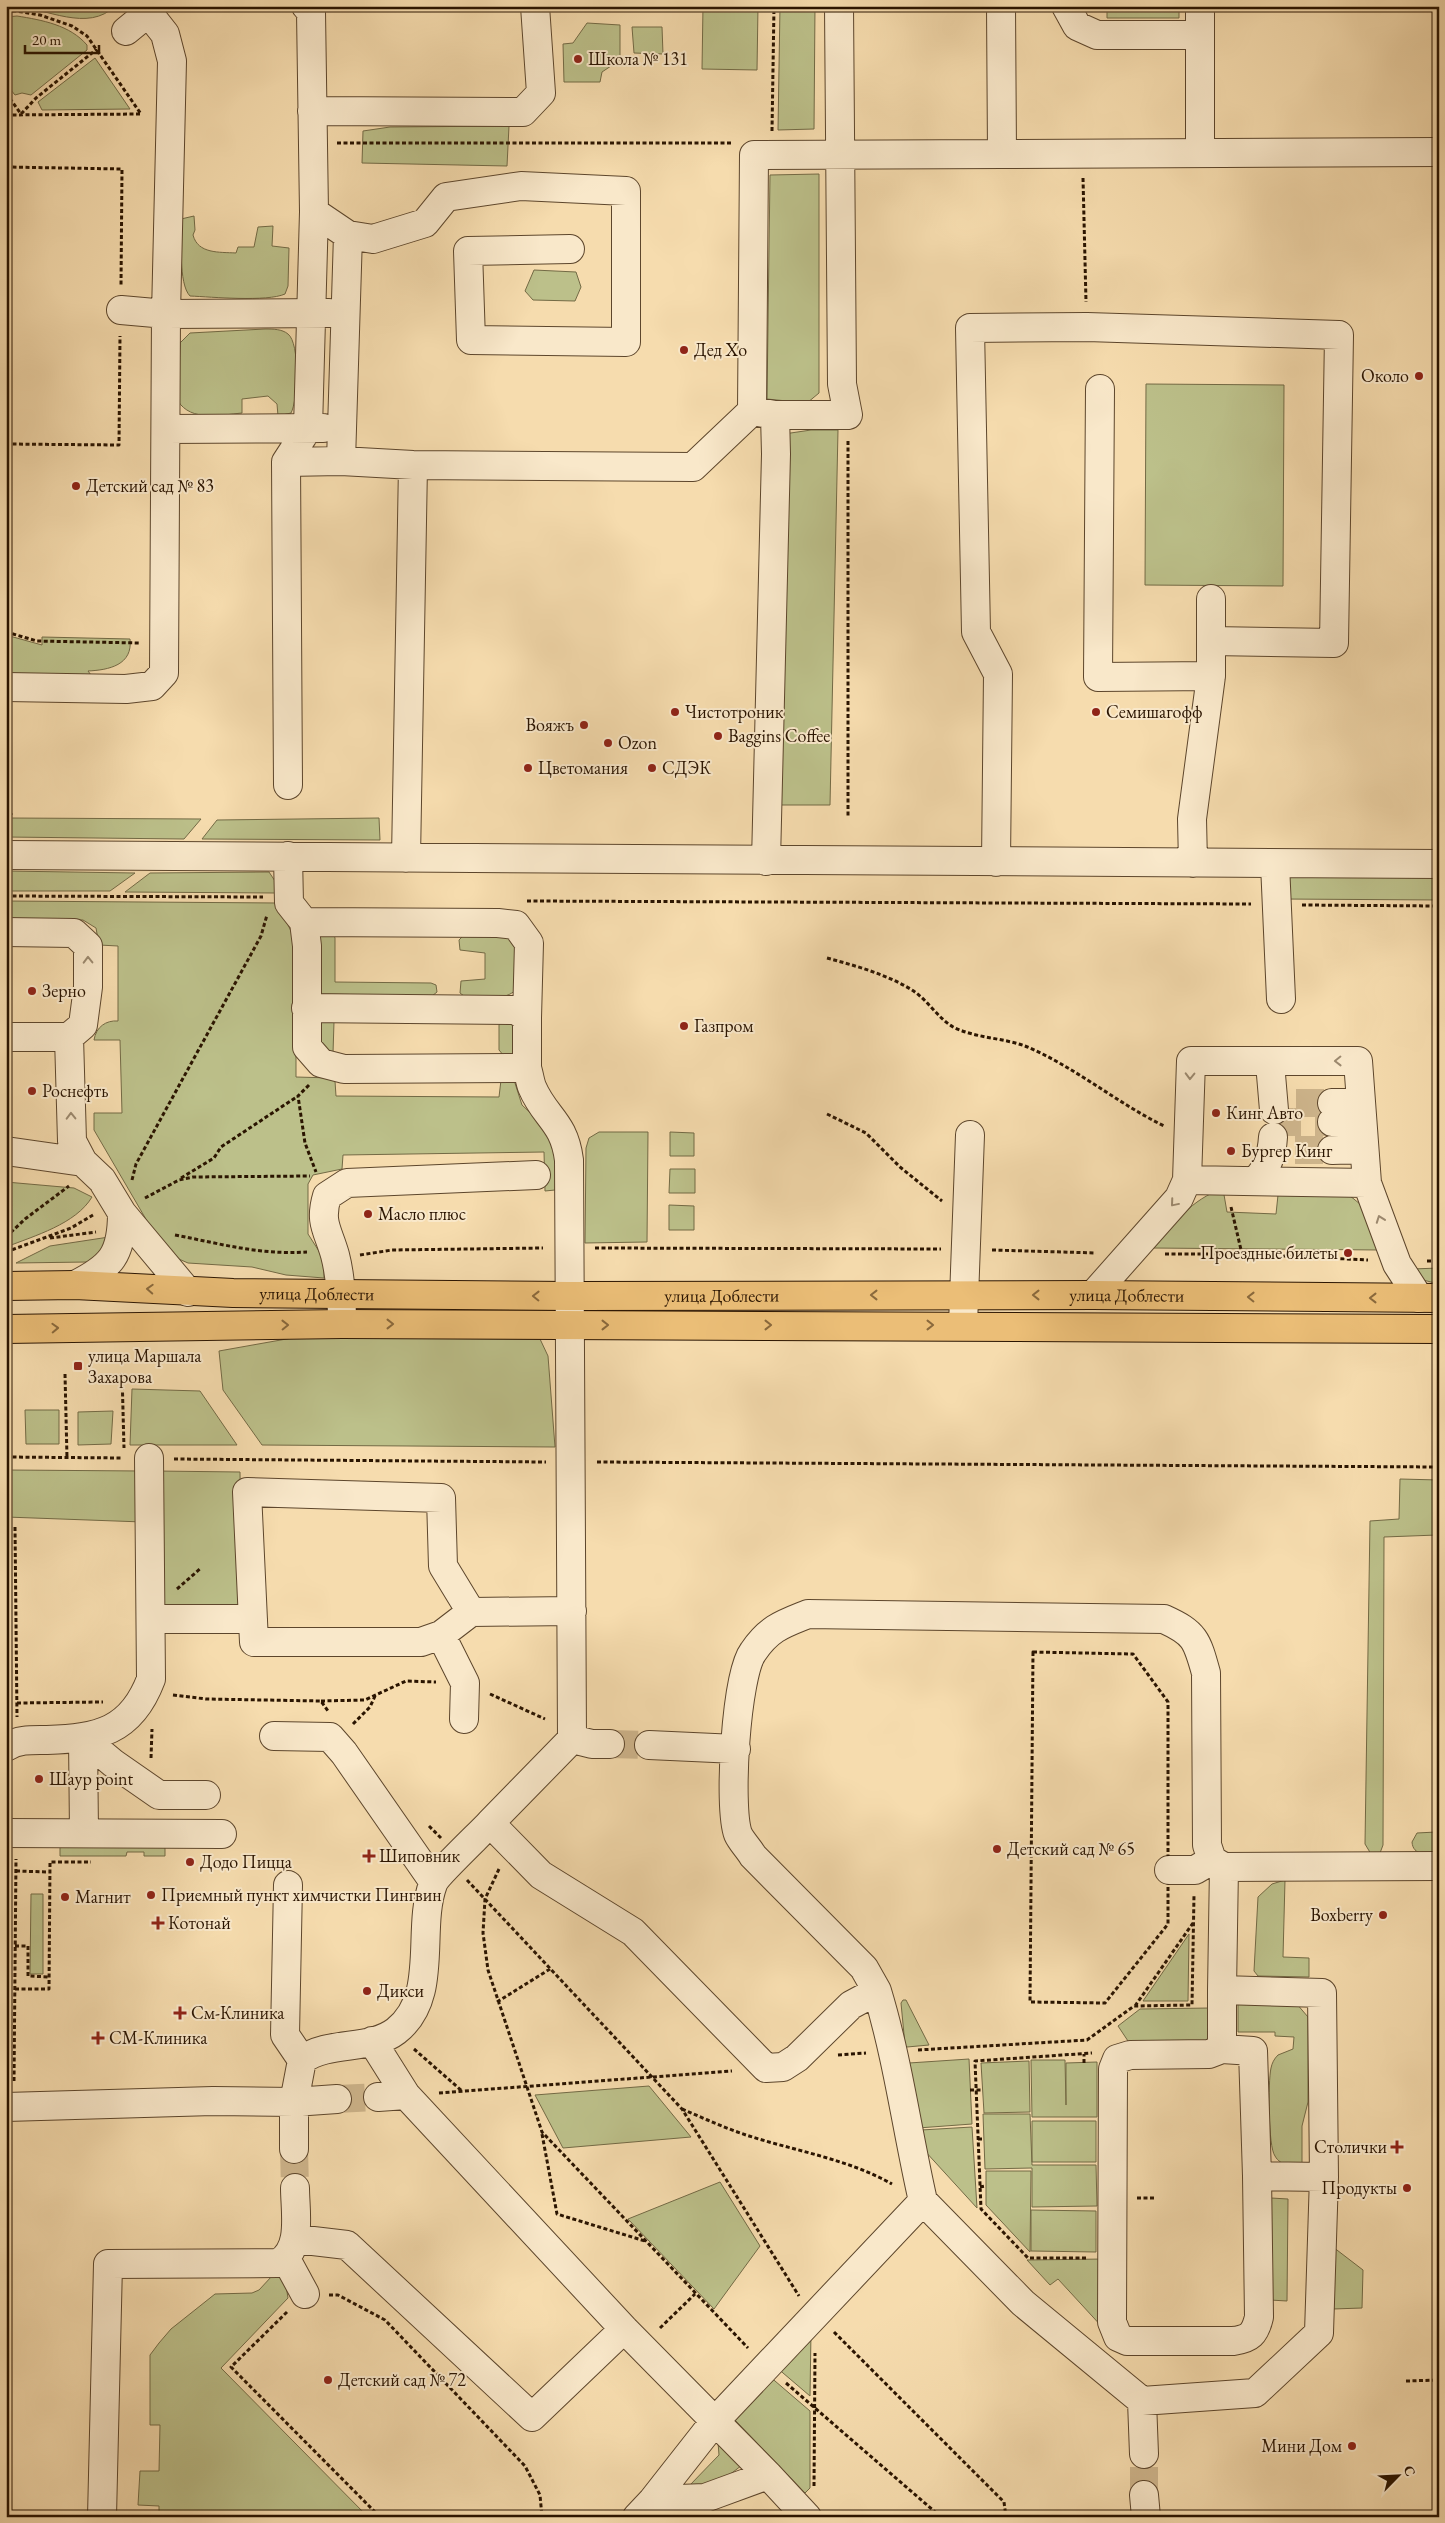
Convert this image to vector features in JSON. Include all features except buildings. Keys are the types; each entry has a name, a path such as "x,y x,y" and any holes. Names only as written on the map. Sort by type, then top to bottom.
{"main road":[{"name":"улица Доблести","path":"6,1286 75,1286 188,1292 569,1296 1093,1295 1429,1298"},
{"name":"улица Доблести","path":"6,1329 342,1324 1439,1328"}],"street":[{"path":"288,785 286,462 308,428 312,313 313,143 310,12 306,6"},
{"path":"312,111 523,112 541,93 536,6"},
{"path":"286,462 341,461 413,465 693,467 764,413 848,415 842,384 838,154 839,6"},
{"path":"1001,6 1002,154"},
{"path":"1066,6 1077,26 1097,35 1200,36"},
{"path":"1200,6 1200,153"},
{"path":"6,686 126,690 152,686 164,673 167,429 166,314 172,61 166,34 146,10 126,30"},
{"path":"766,861 776,454 764,413 754,155 1439,152"},
{"path":"314,212 348,235 373,238 425,224 446,197 521,186 626,191 626,342 471,340 468,251 570,250"},
{"path":"341,461 348,235"},
{"path":"121,310 166,314 346,313"},
{"path":"996,862 998,674 976,632 970,328 1086,328 1339,335 1334,643 1211,641"},
{"path":"1100,389 1098,677 1211,676"},
{"path":"167,429 342,428"},
{"path":"406,858 413,465"},
{"path":"1193,863 1192,819 1211,676 1211,599"},
{"path":"6,855 1439,864"},
{"path":"288,856 281,898 289,903 304,922 307,946 306,1047 321,1063 344,1069 527,1068"},
{"path":"1275,864 1281,999"},
{"path":"294,2149 294,2102 302,2060 312,2053 384,2036 412,2014 423,1983 426,1910 433,1881 572,1739 572,1462 567,1144 559,1125 532,1088 527,1068 529,943 516,925 498,923 304,922"},
{"path":"6,932 74,933 88,946 88,986 83,1025 69,1037 6,1037"},
{"path":"306,1008 516,1010 527,1018"},
{"path":"69,1037 72,1141 83,1162 122,1203 188,1292"},
{"path":"1207,1180 1190,1138 1191,1061 1358,1061 1364,1145 1395,1261 1429,1298"},
{"path":"1207,1180 1210,1061"},
{"path":"1270,1062 1281,1105"},
{"path":"1332,1112 1364,1145"},
{"path":"963,1325 970,1135"},
{"path":"1093,1295 1179,1198 1207,1180 1276,1160 1364,1145"},
{"path":"1332,1160 1364,1145"},
{"path":"6,1151 83,1162"},
{"path":"342,1324 342,1293 334,1254 324,1229 322,1211 327,1196 347,1183 536,1175"},
{"path":"75,1286 101,1272 114,1255 122,1237 122,1203"},
{"path":"11,1744 83,1738 110,1730 135,1709 145,1695 151,1679 151,1619 137,1458"},
{"path":"471,1612 443,1566 441,1498 247,1492 254,1642 421,1642 441,1635 471,1612 572,1610"},
{"path":"1222,1990 1322,1993 1324,2177 1319,2333 1255,2393 1237,2396 1142,2400 1023,2303 923,2201 909,2139 894,2051 876,1991 864,1968 753,1856 738,1835 733,1812 740,1690 752,1653 776,1626 808,1614 1164,1619 1185,1629 1199,1646 1206,1673 1207,1845 1200,1867 1222,1990 1222,2049"},
{"path":"151,1619 253,1619"},
{"path":"441,1635 465,1683 464,1719"},
{"path":"274,1736 330,1737 344,1753 433,1881"},
{"path":"83,1738 113,1764 159,1795 206,1795"},
{"path":"83,1738 84,1833"},
{"path":"572,1739 592,1744 610,1744"},
{"path":"649,1745 736,1749"},
{"path":"490,1823 541,1875 633,1932 766,2068 783,2067 797,2058 851,2005 876,1991"},
{"path":"11,1833 222,1834"},
{"path":"1200,1867 1439,1866"},
{"path":"288,1885 285,2035 302,2060"},
{"path":"384,2036 406,2095 624,2329 768,2475 811,2504"},
{"path":"1222,2049 1253,2051 1259,2317 1255,2331 1248,2339 1233,2341 1127,2341 1118,2337 1112,2322 1113,2069 1117,2059 1130,2055 1209,2054 1222,2049"},
{"path":"378,2097 406,2095"},
{"path":"10,2107 213,2101 294,2102 337,2099"},
{"path":"1257,2176 1324,2177"},
{"path":"294,2188 291,2249 305,2294"},
{"path":"645,2509 715,2421 923,2201"},
{"path":"102,2517 108,2264 278,2263 291,2249 347,2245 532,2417 624,2329"},
{"path":"1142,2400 1144,2454"},
{"path":"645,2509 705,2498 768,2475"}],"path":[{"path":"771,155 774,6"},
{"path":"6,12 16,11 40,15 72,26 87,36 141,114"},
{"path":"21,114 36,98 97,49"},
{"path":"6,93 21,114"},
{"path":"6,115 141,114 170,124"},
{"path":"313,143 732,143"},
{"path":"1082,153 1086,328"},
{"path":"848,415 848,817"},
{"path":"6,632 37,641 130,643"},
{"path":"6,819 12,813"},
{"path":"6,896 281,898 136,1164 122,1203"},
{"path":"519,900 1439,906"},
{"path":"827,958 868,969 913,990 953,1027 976,1035 1025,1046 1072,1072 1132,1111 1190,1138"},
{"path":"6,1252 71,1228 122,1203 146,1198 179,1180 214,1158 221,1147 298,1096 330,1065"},
{"path":"179,1180 193,1177 317,1176 305,1143 298,1096"},
{"path":"827,1114 866,1133 921,1186 946,1203 967,1214"},
{"path":"6,1237 24,1219 69,1187 83,1162"},
{"path":"1207,1180 1242,1254"},
{"path":"146,1198 151,1205"},
{"path":"169,1228 175,1235 233,1246 242,1250 280,1254 316,1252 354,1257 370,1252 392,1250 569,1248 966,1249 1129,1254 1242,1254 1395,1261 1439,1261"},
{"path":"122,1373 137,1458"},
{"path":"65,1374 67,1458"},
{"path":"6,1457 1439,1466"},
{"path":"11,1744 15,1527"},
{"path":"173,1593 201,1568"},
{"path":"1134,2006 1192,2005 1194,1923 1200,1867 1168,1702 1133,1654 1033,1652 1030,2002 1105,2003 1168,1924 1200,1867"},
{"path":"350,1726 370,1707 375,1696"},
{"path":"152,1730 154,1739 152,1760"},
{"path":"10,2107 15,1989 16,1871 11,1833"},
{"path":"511,1844 485,1899 483,1933 488,1970 497,2002 542,2132 557,2214 646,2242"},
{"path":"15,1989 49,1990 50,1862 100,1862"},
{"path":"16,1871 50,1872"},
{"path":"465,1878 651,2078 682,2108 800,2298"},
{"path":"836,2055 1087,2040 1134,2006 1194,1923"},
{"path":"15,1946 28,1946 28,1976 49,1976"},
{"path":"497,2002 550,1969"},
{"path":"384,2036 462,2091"},
{"path":"1098,2053 1046,2058 975,2061 977,2163 981,2209 1028,2258 1112,2258"},
{"path":"1084,2054 1084,2063"},
{"path":"406,2095 528,2088 733,2070"},
{"path":"970,2090 983,2090"},
{"path":"682,2108 744,2135 875,2174 898,2187"},
{"path":"542,2132 695,2294 755,2354"},
{"path":"978,2140 984,2139"},
{"path":"980,2187 986,2186"},
{"path":"1149,2198 1156,2198"},
{"path":"380,2517 231,2367 305,2294 338,2295 385,2320 525,2466 540,2495 542,2517"},
{"path":"654,2334 695,2294"},
{"path":"828,2326 1004,2502 1006,2517"},
{"path":"811,2504 815,2408 815,2350"},
{"path":"779,2377 941,2517"},
{"path":"1406,2381 1439,2380"}],"green space":[{"path":"14,6 100,6 103,9 107,6 115,6 104,14 92,18 80,18 66,17"},
{"path":"703,6 758,6 757,70 702,69"},
{"path":"780,6 815,6 814,129 778,130"},
{"path":"1107,6 1185,6 1185,8 1179,8 1179,18 1107,18"},
{"path":"17,16 55,24 80,38 87,45 87,50 31,95 22,93 15,95 6,84 6,17"},
{"path":"587,23 620,25 620,60 602,72 600,82 564,82 563,44 573,43"},
{"path":"632,27 662,27 663,54 634,53"},
{"path":"95,58 130,109 42,110 38,102"},
{"path":"509,126 507,166 362,163 363,131 390,127"},
{"path":"819,174 819,393 807,403 767,399 770,175"},
{"path":"194,216 195,230 193,235 199,246 216,252 236,253 238,247 254,247 258,227 273,226 272,246 289,248 288,286 285,294 266,298 190,296 186,290 182,271 181,219"},
{"path":"534,270 576,272 581,287 575,301 533,300 525,291"},
{"path":"274,329 288,334 295,348 297,372 291,413 278,416 277,404 268,396 242,399 242,413 207,416 198,415 184,408 178,401 180,343 190,333"},
{"path":"1146,384 1284,385 1283,586 1145,585"},
{"path":"811,430 838,430 830,805 777,805 784,434"},
{"path":"6,635 42,645 42,637 130,639 130,648 128,655 118,664 104,669 88,671 94,679 6,678"},
{"path":"9,818 201,819 184,839 6,837 6,821"},
{"path":"379,818 380,840 202,839 217,820"},
{"path":"6,871 135,873 110,891 6,891"},
{"path":"269,872 275,881 275,893 125,892 150,873"},
{"path":"1289,876 1439,877 1439,900 1282,899"},
{"path":"6,901 277,903 296,941 296,1077 332,1078 335,1081 336,1096 499,1097 501,1080 514,1080 522,1105 539,1121 556,1149 555,1190 545,1191 544,1152 343,1155 342,1169 313,1175 308,1184 308,1234 324,1259 324,1278 286,1275 252,1267 188,1263 172,1256 161,1245 94,1130 94,1113 122,1113 120,1040 94,1040 97,1031 102,1025 118,1021 118,946 99,945 96,928 83,920 6,919"},
{"path":"320,935 334,935 335,938 335,982 431,983 436,985 437,992 432,996 322,994 320,993"},
{"path":"464,935 507,935 516,943 516,989 512,993 506,996 492,997 464,996 460,993 461,981 485,979 485,953 460,950 459,940"},
{"path":"320,1020 334,1022 333,1053 321,1053"},
{"path":"515,1021 514,1055 504,1056 499,1050 499,1025 500,1023"},
{"path":"599,1132 648,1132 647,1242 585,1243 586,1148 589,1138"},
{"path":"670,1132 694,1133 694,1156 670,1156"},
{"path":"670,1169 695,1169 695,1193 669,1193"},
{"path":"6,1182 74,1188 92,1197 76,1215 65,1222 6,1247"},
{"path":"1223,1189 1227,1212 1276,1214 1278,1195 1344,1191 1360,1204 1379,1250 1152,1248 1192,1206 1212,1193"},
{"path":"669,1205 694,1206 694,1230 669,1230"},
{"path":"109,1237 101,1252 87,1262 16,1263 50,1246"},
{"path":"1439,1268 1439,1284 1423,1280 1412,1269"},
{"path":"292,1338 540,1339 548,1356 555,1447 262,1445 223,1390 219,1351"},
{"path":"132,1389 200,1391 237,1445 130,1445"},
{"path":"25,1410 59,1410 59,1444 26,1444"},
{"path":"113,1411 111,1444 78,1445 78,1412"},
{"path":"8,1470 142,1471 143,1522 6,1517"},
{"path":"156,1471 240,1472 242,1613 159,1613"},
{"path":"1400,1479 1439,1480 1439,1855 1418,1852 1413,1847 1412,1842 1417,1833 1436,1832 1437,1535 1384,1537 1383,1845 1380,1853 1371,1854 1365,1844 1370,1521 1399,1519"},
{"path":"60,1842 165,1842 165,1856 144,1856 144,1852 127,1852 126,1856 60,1856"},
{"path":"1285,1880 1283,1957 1309,1958 1309,1977 1258,1976 1254,1971 1258,1897 1272,1884"},
{"path":"31,1894 43,1894 43,1974 30,1974"},
{"path":"1189,1934 1188,2001 1143,2001"},
{"path":"903,2000 906,2000 929,2045 907,2047 905,2045 901,2003"},
{"path":"1238,2002 1296,2003 1308,2017 1308,2102 1302,2126 1302,2164 1287,2164 1277,2160 1271,2140 1269,2114 1271,2066 1278,2055 1293,2049 1294,2037 1275,2036 1275,2032 1238,2032"},
{"path":"1210,2008 1209,2046 1132,2047 1118,2026 1140,2009"},
{"path":"969,2059 972,2124 918,2128 909,2063"},
{"path":"1031,2060 1065,2060 1066,2105 1066,2063 1097,2062 1097,2117 1032,2117"},
{"path":"1029,2061 1030,2112 984,2113 981,2063"},
{"path":"649,2086 691,2137 563,2148 535,2095"},
{"path":"983,2114 1030,2114 1032,2165 1096,2165 1097,2206 1032,2207 1032,2168 985,2169"},
{"path":"1032,2121 1096,2121 1096,2162 1032,2162"},
{"path":"972,2127 977,2208 924,2150 921,2130"},
{"path":"986,2171 1031,2171 1030,2252 986,2205"},
{"path":"720,2182 760,2246 714,2309 628,2219"},
{"path":"1271,2198 1288,2199 1287,2301 1270,2300"},
{"path":"1031,2210 1096,2211 1096,2252 1031,2251"},
{"path":"1333,2247 1363,2270 1362,2308 1333,2309"},
{"path":"1104,2259 1104,2329 1058,2279 1050,2285 1027,2260"},
{"path":"279,2275 285,2279 288,2298 221,2368 368,2517 159,2517 159,2506 138,2505 140,2471 159,2471 160,2425 150,2425 150,2355 171,2329 215,2294 252,2293 259,2290 272,2276"},
{"path":"811,2332 810,2396 776,2367"},
{"path":"768,2375 810,2411 810,2488 805,2493 735,2420"},
{"path":"718,2442 746,2462 715,2486 690,2485 719,2455"}],"tunnel":[{"path":"1296,1103 1332,1103"},
{"path":"1273,1122 1332,1122"},
{"path":"1295,1150 1332,1150"},
{"path":"610,1744 649,1745"},
{"path":"337,2099 378,2097"},
{"path":"294,2149 295,2188"},
{"path":"1144,2454 1144,2495"}],"place":[{"name":"Школа № 131","path":"578,59"},
{"name":"Дед Хо","path":"684,350"},
{"name":"Около","path":"1419,376"},
{"name":"Детский сад № 83","path":"76,486"},
{"name":"Чистотроник","path":"675,712"},
{"name":"Семишагофф","path":"1096,712"},
{"name":"Вояжъ","path":"584,725"},
{"name":"Baggins Coffee","path":"718,736"},
{"name":"Ozon","path":"608,743"},
{"name":"Цветомания","path":"528,768"},
{"name":"СДЭК","path":"652,768"},
{"name":"Зерно","path":"32,991"},
{"name":"Газпром","path":"684,1026"},
{"name":"Роснефть","path":"32,1091"},
{"name":"Кинг Авто","path":"1216,1113"},
{"name":"Бургер Кинг","path":"1231,1151"},
{"name":"Масло плюс","path":"368,1214"},
{"name":"Проездные билеты","path":"1348,1253"},
{"name":"улица Маршала Захарова","path":"78,1366"},
{"name":"Шаур point","path":"39,1779"},
{"name":"Детский сад № 65","path":"997,1849"},
{"name":"Шиповник","path":"369,1856"},
{"name":"Додо Пицца","path":"190,1862"},
{"name":"Приемный пункт химчистки Пингвин","path":"151,1895"},
{"name":"Магнит","path":"65,1897"},
{"name":"Boxberry","path":"1383,1915"},
{"name":"Котонай","path":"158,1923"},
{"name":"Дикси","path":"367,1991"},
{"name":"См-Клиника","path":"180,2013"},
{"name":"СМ-Клиника","path":"98,2038"},
{"name":"Столички","path":"1397,2147"},
{"name":"Продукты","path":"1407,2188"},
{"name":"Детский сад № 72","path":"328,2380"},
{"name":"Мини Дом","path":"1352,2446"}]}
